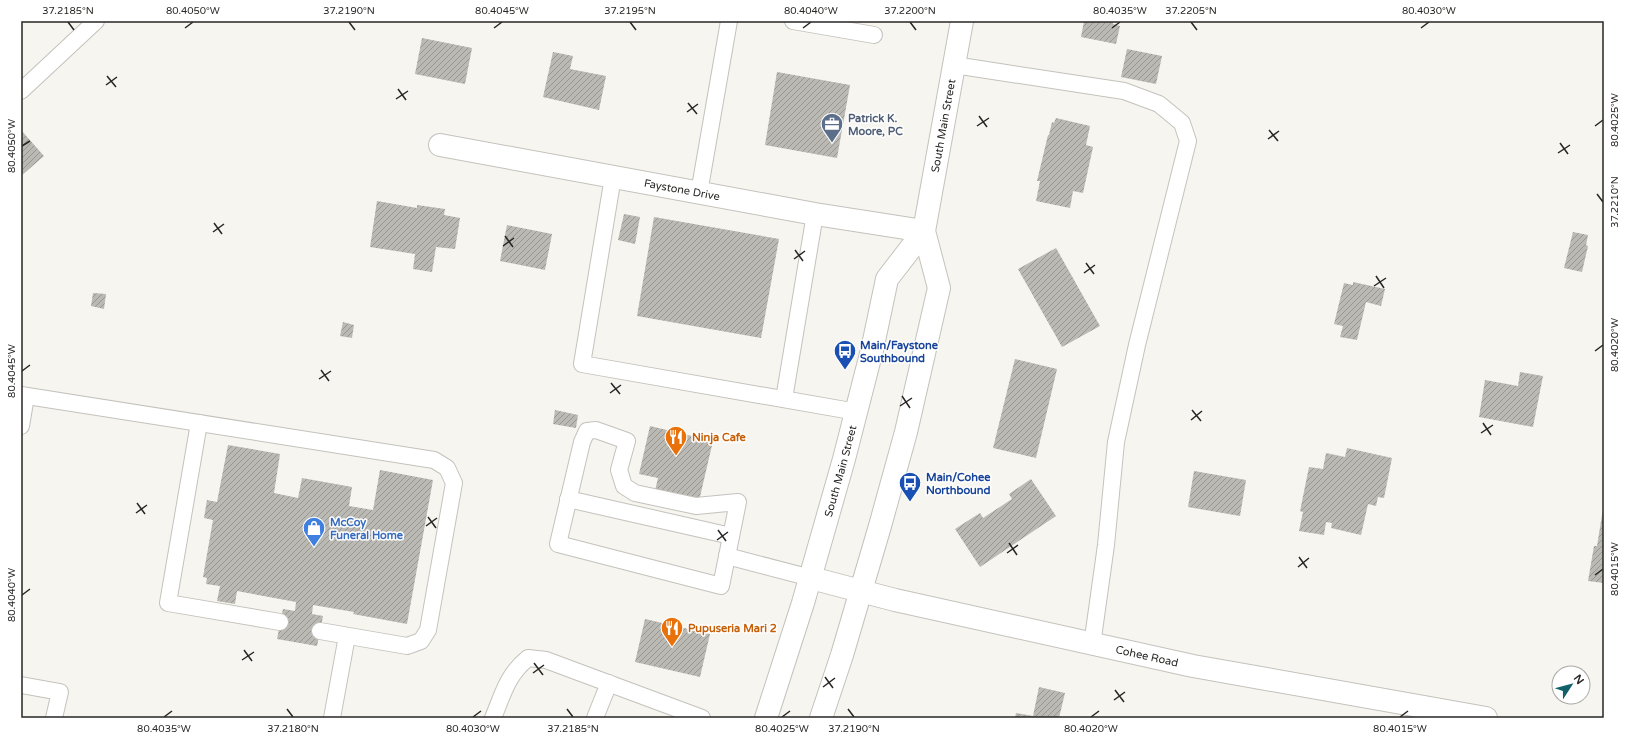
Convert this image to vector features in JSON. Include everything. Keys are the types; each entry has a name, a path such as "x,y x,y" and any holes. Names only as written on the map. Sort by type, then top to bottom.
{"main road":[{"name":"South Main Street","path":"821,718 861,592 906,432 938,288 924,231 962,21"},
{"name":"Faystone Drive","path":"440,146 815,214 924,231"},
{"name":"South Main Street","path":"766,718 810,578 857,412 887,279 924,231"},
{"name":"Cohee Road","path":"810,578 861,592 1092,645 1193,666 1486,718"}],"lane":[{"path":"21,91 96,21"},
{"path":"699,193 729,21"},
{"path":"793,21 874,35"},
{"path":"954,65 1124,91 1159,104 1182,123 1188,141 1137,345 1116,442 1106,545 1092,645"},
{"path":"613,177 582,364 857,412"},
{"path":"784,399 815,214"},
{"path":"21,426 24,395 434,460 447,468 454,484 428,630 420,641 407,646 320,631"},
{"path":"199,423 168,603 280,622"},
{"path":"596,430 627,441 619,470 624,486 635,493 696,506 738,502 721,586 558,544 568,499 582,442 587,431 596,430"},
{"path":"568,499 731,536"},
{"path":"727,556 810,578"},
{"path":"332,718 347,636"},
{"path":"493,718 508,680 517,667 528,658 546,660 699,718"},
{"path":"595,718 609,684"},
{"path":"21,685 60,692 54,718"}],"building":[{"path":"1084,21 1113,21 1113,24 1120,26 1116,44 1081,37"},
{"path":"422,38 472,48 465,84 415,74"},
{"path":"1127,49 1162,56 1156,84 1121,77"},
{"path":"553,52 573,56 570,69 606,76 599,110 543,97"},
{"path":"777,72 850,85 837,158 765,145"},
{"path":"1056,118 1090,126 1086,145 1093,147 1083,193 1073,191 1070,208 1036,201 1040,181 1037,181 1048,135 1052,122 1054,123"},
{"path":"21,130 44,156 21,176"},
{"path":"377,201 417,208 417,205 445,209 444,215 460,218 455,249 436,247 432,272 413,269 415,254 370,247"},
{"path":"624,214 640,217 635,244 618,240"},
{"path":"654,217 779,239 761,338 637,316"},
{"path":"507,225 552,234 545,270 500,261"},
{"path":"1573,232 1588,235 1586,245 1588,246 1582,272 1564,268"},
{"path":"1056,248 1100,326 1062,347 1018,269"},
{"path":"1353,282 1385,289 1381,306 1366,302 1357,340 1340,337 1343,326 1334,324 1344,283 1353,285"},
{"path":"93,293 106,294 104,309 91,306"},
{"path":"343,322 354,325 352,338 340,336"},
{"path":"1015,359 1057,369 1036,458 993,448"},
{"path":"1520,372 1543,376 1533,427 1479,417 1485,380 1518,386"},
{"path":"555,410 578,415 576,428 553,424"},
{"name":"Ninja Cafe","path":"650,426 713,441 699,501 655,491 658,478 639,474"},
{"name":"McCoy Funeral Home","path":"228,445 280,454 274,493 298,498 302,478 352,487 349,506 373,510 380,470 433,480 407,624 353,614 354,612 313,605 312,614 323,616 317,646 277,639 283,609 295,611 296,602 237,591 235,604 217,601 220,586 206,584 207,578 203,577 213,520 204,518 207,500 217,502"},
{"path":"1347,448 1392,458 1384,498 1378,497 1376,506 1368,504 1361,535 1331,528 1332,523 1326,522 1324,535 1299,531 1303,512 1300,511 1309,467 1323,469 1326,453 1345,457"},
{"path":"1194,471 1246,480 1240,516 1188,507"},
{"path":"1031,479 1056,516 980,567 955,529 980,513 983,518 1012,499 1009,494"},
{"path":"1603,509 1604,583 1588,581 1594,546 1597,546"},
{"name":"Pupuseria Mari 2","path":"645,619 710,634 700,677 635,662"},
{"path":"1039,687 1065,693 1059,718 1015,718 1016,713 1033,716"}],"place":[{"name":"Patrick K. Moore, PC","path":"832,144"},
{"name":"Main/Faystone Southbound","path":"845,370"},
{"name":"Ninja Cafe","path":"676,456"},
{"name":"Main/Cohee Northbound","path":"910,502"},
{"name":"McCoy Funeral Home","path":"314,548"},
{"name":"Pupuseria Mari 2","path":"672,648"}]}
